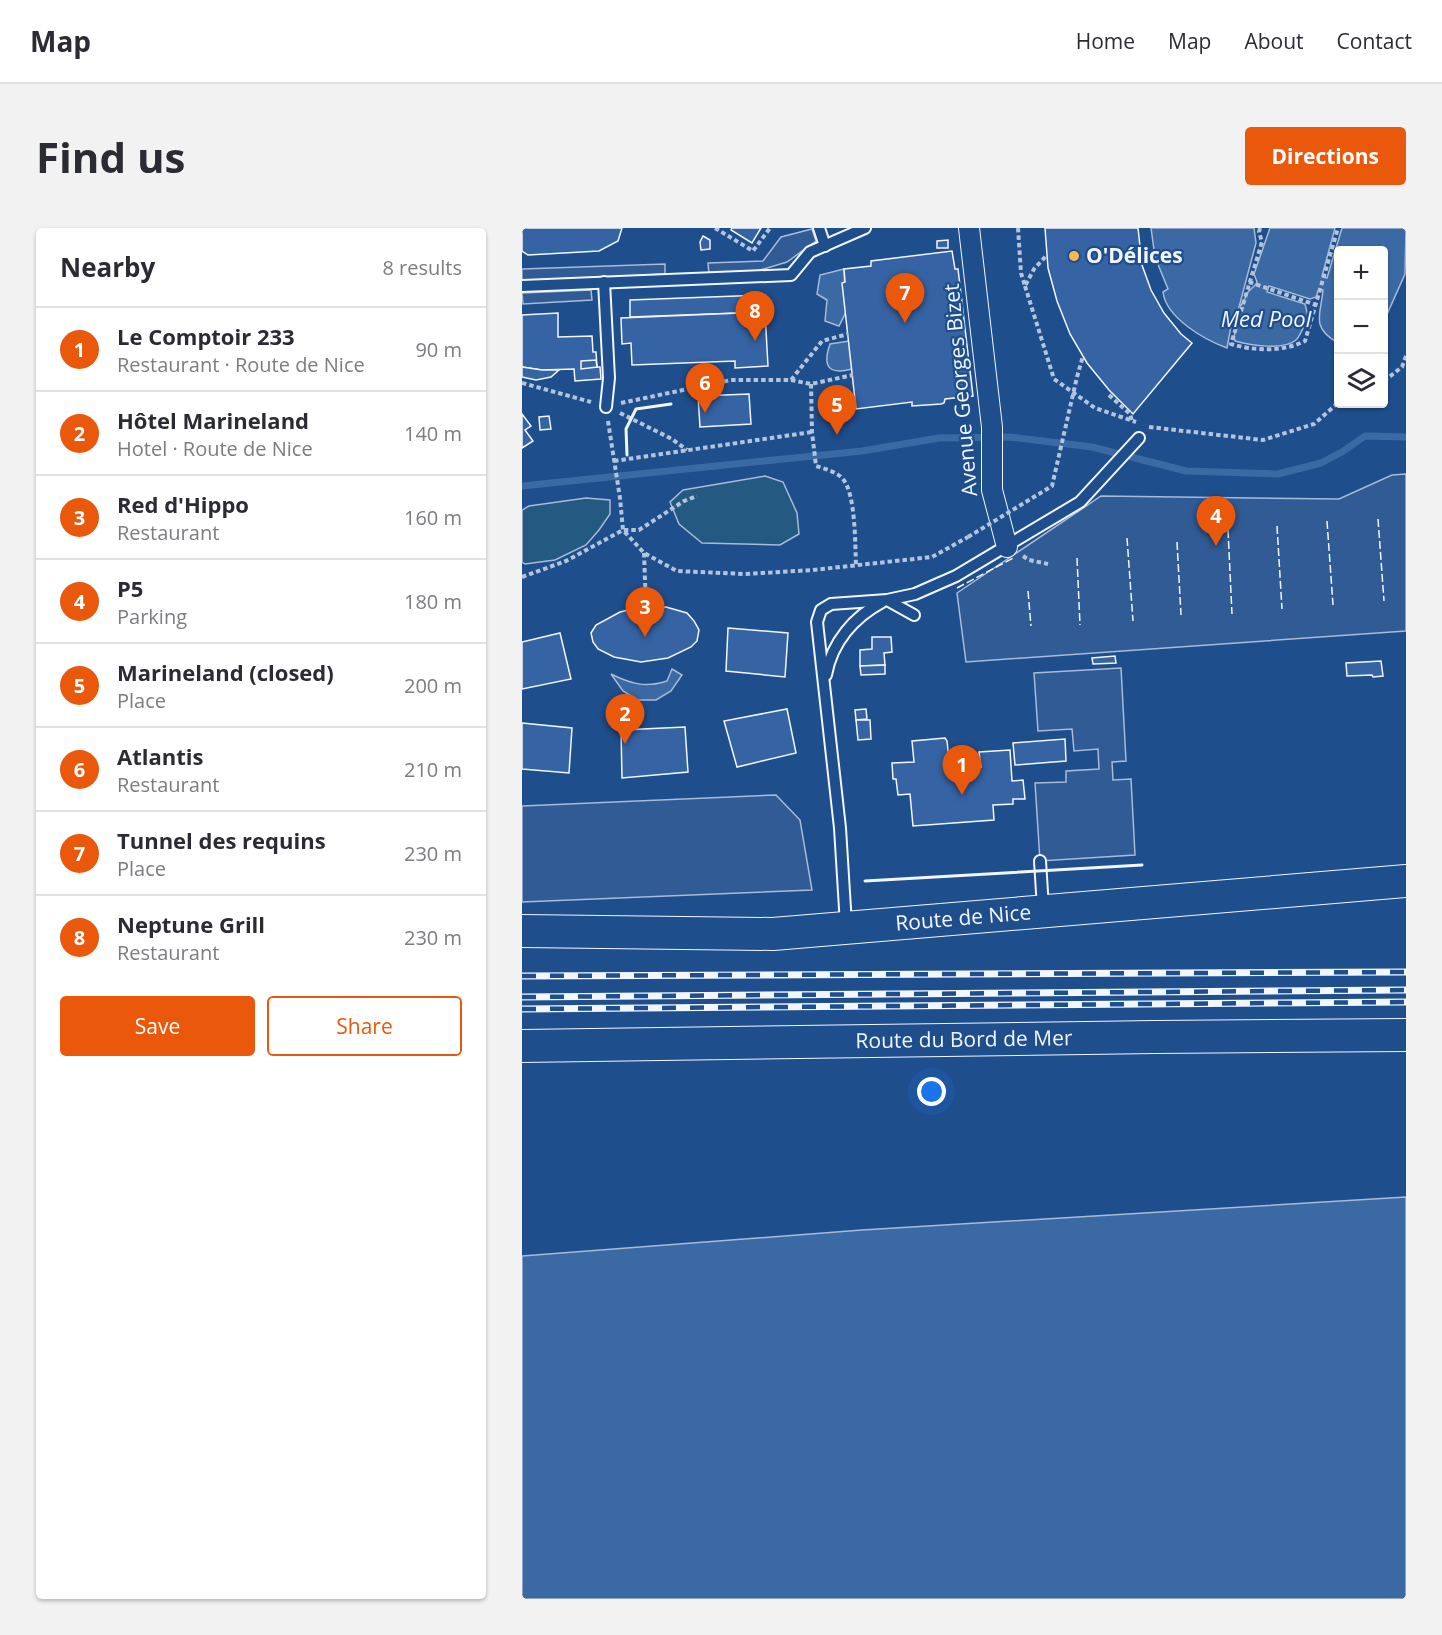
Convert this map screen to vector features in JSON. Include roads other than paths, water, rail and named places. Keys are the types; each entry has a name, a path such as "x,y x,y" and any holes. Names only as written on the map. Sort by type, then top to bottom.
{"main road":[{"name":"Route de Nice","path":"522,931 773,934 1406,881"},
{"name":"Route du Bord de Mer","path":"522,1046 1406,1035"}],"street":[{"name":"Avenue Georges Bizet","path":"969,228 992,427 992,490 1007,547"}],"lane":[{"path":"819,228 825,246"},
{"path":"522,286 791,275 810,252 865,228"},
{"path":"604,282 609,378 606,407"},
{"path":"846,928 840,828 817,622 821,610 831,604 887,600 915,594 956,576 1080,502 1137,441"},
{"path":"887,600 914,615"},
{"path":"824,684 827,667 849,627 864,612 887,600"},
{"path":"1040,861 1043,911"}],"water":[{"name":"Med Pool","path":"1151,228 1254,228 1256,243 1239,307 1257,282 1254,274 1270,228 1335,228 1322,276 1327,278 1334,255 1334,340 1320,326 1319,313 1323,290 1319,289 1316,297 1310,299 1269,286 1267,292 1305,304 1308,316 1297,339 1275,346 1235,341 1234,336 1239,318 1232,321 1227,348 1208,340 1188,327 1171,311 1163,292 1168,289 1155,257"},
{"path":"1342,228 1406,228 1405,274 1388,312 1388,246 1337,246"},
{"path":"844,269 846,312 839,326 825,321 827,300 817,294 820,275"},
{"path":"849,341 852,369 833,370 827,364 830,344"},
{"path":"672,669 682,675 671,691 656,700 638,700 623,691 611,674 632,682 652,684 667,681"},
{"path":"1406,1197 1406,1599 522,1599 522,1256 862,1230"}],"waterway":[{"path":"522,486 862,451 939,438 1009,437 1092,447 1186,471 1278,474 1321,463 1365,436 1406,437"}],"railway":[{"path":"522,976 1406,972"},
{"path":"522,997 1406,990"},
{"path":"522,1009 1406,1002"}],"place":[{"name":"O'Délices","path":"1074,256"},
{"name":"Tunnel des requins","path":"905,323"},
{"name":"Neptune Grill","path":"755,341"},
{"name":"Atlantis","path":"705,413"},
{"name":"Marineland (closed)","path":"837,435"},
{"name":"P5","path":"1216,546"},
{"name":"Red d'Hippo","path":"645,637"},
{"name":"Hôtel Marineland","path":"625,744"},
{"name":"Le Comptoir 233","path":"962,795"}]}
